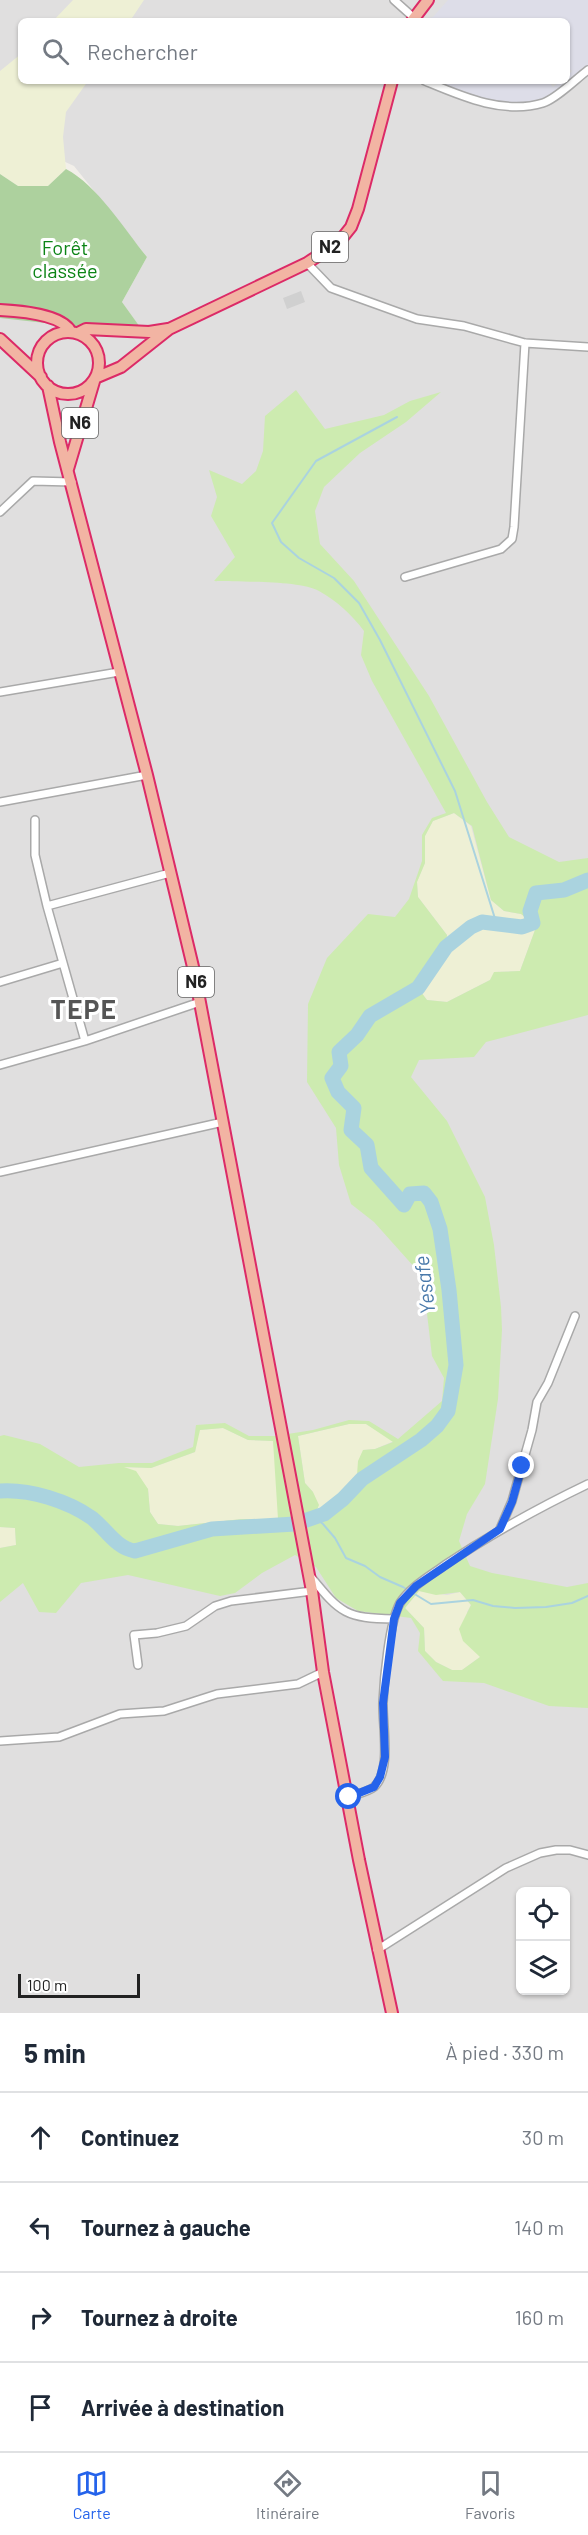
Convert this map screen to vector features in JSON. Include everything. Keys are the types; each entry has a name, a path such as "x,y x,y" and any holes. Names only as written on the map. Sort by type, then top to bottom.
{"highway":[{"path":"413,18 428,0"},
{"name":"N2","path":"95,378 121,367 169,329 307,263 339,242 351,227 358,209 391,84"},
{"path":"0,310 49,317 63,322 75,332 87,337 98,352 99,370 89,386 73,393 56,391 0,339"},
{"name":"N2","path":"75,332 86,329 149,332 169,329"},
{"path":"41,377 38,368 40,350 53,336 75,332"},
{"name":"N6","path":"68,469 95,378"},
{"name":"N6","path":"48,386 60,442 147,775 200,1002 312,1591 323,1672 377,1950 392,2013"}],"street":[{"path":"394,0 411,18"},
{"path":"570,83 588,70"},
{"path":"432,84 458,95 512,107 544,102 569,84"},
{"path":"307,263 331,288 340,293 417,319 464,326 525,343 588,347"},
{"path":"405,577 501,549 512,539 525,343"},
{"path":"0,512 33,481 72,482"},
{"path":"0,692 119,672"},
{"path":"0,802 147,775"},
{"path":"35,820 35,855 86,1041"},
{"path":"48,906 170,873"},
{"path":"0,982 63,963"},
{"path":"0,1065 86,1041 200,1002"},
{"path":"0,1172 223,1122"},
{"path":"500,1529 512,1502 532,1430 537,1402 548,1383 575,1316"},
{"path":"349,1797 374,1787 380,1777 385,1757 383,1703 394,1619 400,1603 416,1586 500,1529 588,1484"},
{"path":"308,1574 344,1612 365,1618 394,1619"},
{"path":"138,1665 134,1635 157,1633 186,1626 215,1606 231,1602 312,1591"},
{"path":"0,1741 59,1737 120,1714 164,1711 218,1694 298,1684 323,1672"},
{"path":"377,1950 506,1868 540,1853 556,1850 570,1850 588,1856"}],"shaded area":[{"path":"0,0 588,0 588,2013 0,2013 0,317 144,333 122,302 147,257 74,166 0,132"},
{"path":"448,0 588,0 588,70 570,83 572,71 570,69 570,18 428,18 433,17"},
{"path":"434,84 550,84 553,87 556,84 569,84 544,102 492,104"},
{"path":"301,291 305,302 287,309 283,298"}],"green space":[{"path":"73,0 144,0 132,18 56,18"},
{"path":"18,56 18,84 86,84 66,112 63,137 66,169 48,186 18,186 0,174 0,71"},
{"name":"Forêt classée","path":"66,169 89,186 147,257 122,302 145,334 0,318 0,174 18,186 48,186"},
{"path":"296,390 325,429 384,415 410,401 441,392 406,422 360,453 324,487 315,511 320,544 354,581 429,696 487,802 509,837 559,862 588,858 588,1015 486,1042 474,1057 419,1060 411,1077 447,1121 485,1197 494,1245 501,1307 498,1399 485,1484 467,1514 459,1541 470,1566 492,1573 567,1587 588,1583 588,1708 549,1706 484,1683 443,1681 418,1651 420,1633 411,1618 358,1611 336,1598 316,1567 295,1555 262,1573 235,1593 220,1596 128,1575 81,1583 56,1613 39,1612 23,1583 0,1602 0,1548 16,1545 15,1528 0,1527 0,1436 40,1444 79,1467 119,1463 152,1463 193,1447 196,1425 225,1423 249,1436 275,1436 313,1430 349,1420 369,1421 398,1439 442,1401 444,1378 432,1356 426,1305 416,1269 374,1222 351,1204 339,1165 336,1128 307,1082 308,1004 327,958 368,914 395,917 409,899 422,861 422,835 432,818 446,813 372,681 361,655 364,631 349,614 326,595 310,587 284,583 214,581 235,557 211,516 217,497 209,470 242,484 256,471 263,451 265,416","holes":["454,813 472,826 491,900 504,911 521,914 533,923 535,930 520,971 494,972 490,980 447,1002 427,1000 418,988 446,947 447,935 418,897 417,882 425,863 425,836 433,821","349,1424 366,1424 393,1442 375,1449 363,1450 358,1461 357,1475 362,1479 334,1506 314,1517 319,1505 313,1492 305,1483 298,1436","223,1428 248,1440 273,1441 278,1519 242,1519 178,1526 158,1524 150,1512 148,1489 136,1471 124,1467 151,1468 195,1452 200,1430","419,1591 436,1595 460,1592 471,1605 459,1629 463,1641 480,1657 462,1670 452,1670 436,1662 425,1651 424,1628 405,1608"]},
{"path":"454,813 471,826 491,900 504,911 521,914 533,923 535,930 520,971 495,972 490,980 447,1002 427,1000 418,988 447,935 418,897 417,882 425,863 425,836 433,821"},
{"path":"349,1424 366,1424 394,1441 375,1449 363,1450 362,1479 343,1499 324,1514 314,1517 313,1492 305,1483 298,1436"},
{"path":"223,1428 248,1440 274,1441 279,1520 242,1519 178,1526 158,1524 150,1512 148,1489 121,1467 151,1468 195,1452 199,1430"},
{"path":"0,1527 15,1528 16,1545 0,1548"},
{"path":"419,1591 447,1595 460,1592 471,1605 467,1612 480,1657 462,1670 452,1670 436,1662 425,1651 424,1628 405,1608"}],"waterway":[{"path":"397,417 316,461 272,523 281,542 299,558 334,578 359,603 380,640 455,791 497,925"},
{"name":"Yesafe","path":"0,1491 36,1494 72,1506 92,1518 122,1546 135,1551 212,1529 295,1524 324,1514 343,1499 362,1479 421,1440 437,1426 448,1411 456,1365 449,1290 440,1229 431,1202 424,1193 410,1194 404,1205 371,1168 367,1145 351,1130 354,1108 338,1092 332,1078 341,1066 339,1052 357,1035 370,1016 418,988 446,947 471,927 482,922 522,927 533,923 530,911 536,893 564,890 588,880"},
{"path":"314,1517 335,1538 346,1558 365,1566 380,1577 403,1587 431,1604 473,1600 493,1606 546,1607 572,1603 588,1596"}],"district":[{"name":"TEPE","path":"84,1010"}],"route":[{"path":"349,1797 374,1787 380,1777 385,1757 383,1703 394,1619 400,1603 416,1586 500,1529 512,1502 522,1466"}]}
